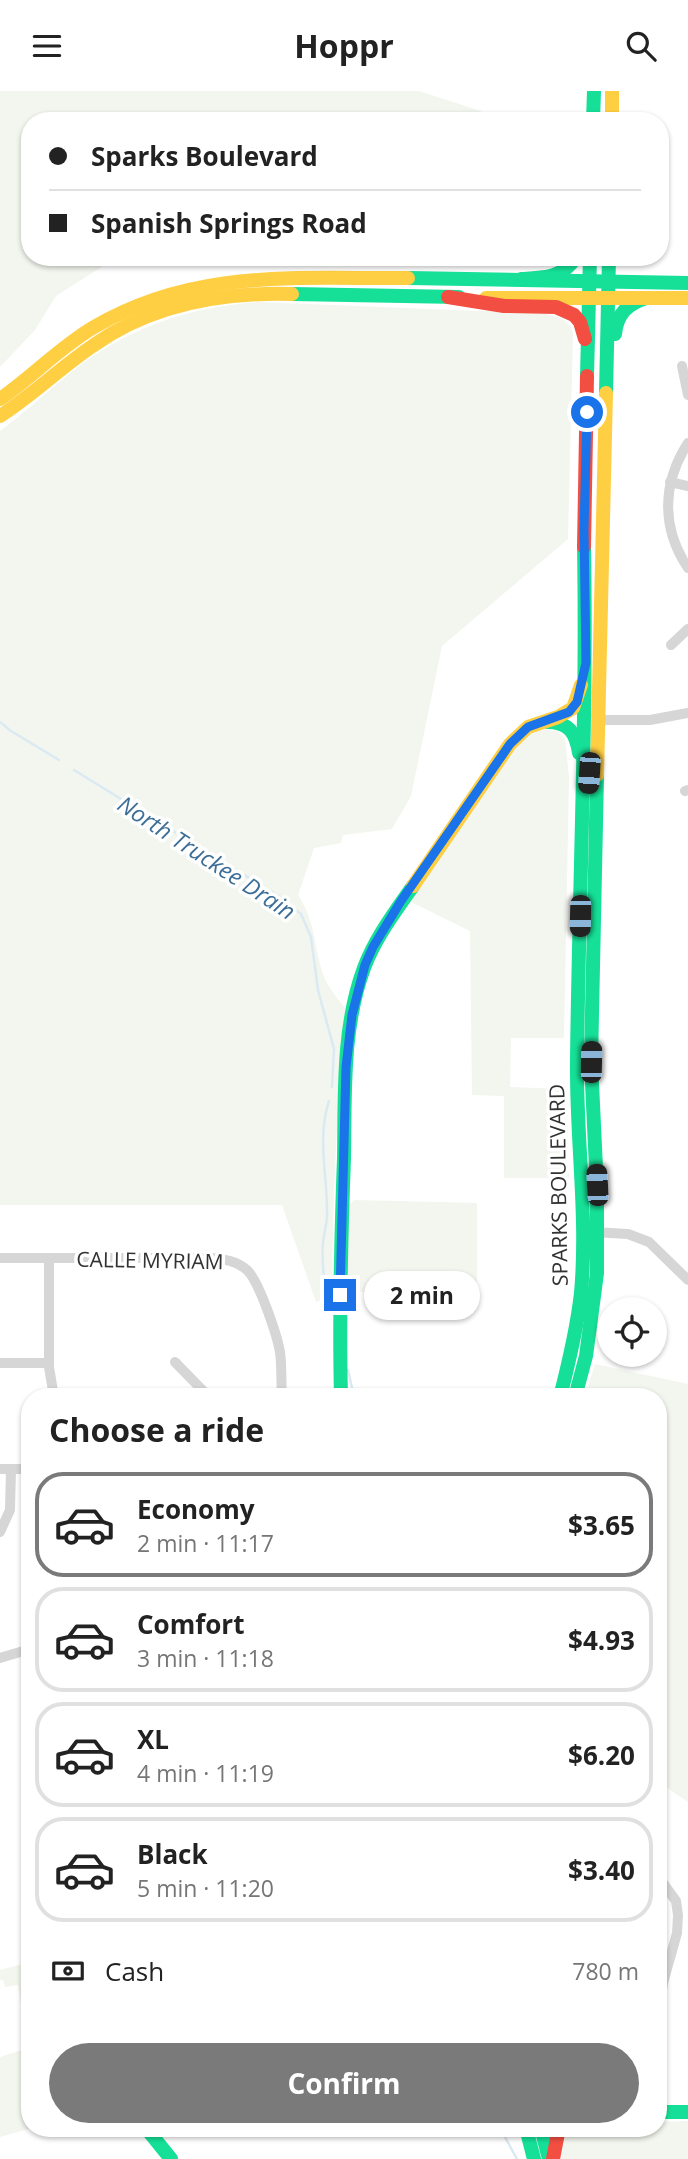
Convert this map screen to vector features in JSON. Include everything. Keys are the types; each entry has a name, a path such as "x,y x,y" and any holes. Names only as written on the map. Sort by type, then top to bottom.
{"main road":[{"path":"593,112 594,91"},
{"path":"612,91 612,112"},
{"path":"521,279 558,276 566,273 570,266"},
{"name":"SPARKS BOULEVARD","path":"578,1388 587,1354 595,1298 582,1184 577,1086 586,663 590,266"},
{"name":"SPARKS BOULEVARD","path":"563,1388 579,1314 589,1232 609,266"},
{"path":"0,399 96,326 150,300 188,288 232,280 521,279 688,283"},
{"path":"0,416 34,393 80,354 110,335 167,310 201,300 254,293 589,299 688,298"},
{"path":"448,297 504,306 548,306 566,311 580,321 588,352"},
{"path":"605,420 614,367 617,321 627,305 646,298"},
{"path":"581,860 587,815 592,730 599,720 592,711 593,631 585,572"},
{"path":"341,1388 339,1321 345,1094 349,1034 357,990 365,965 379,936 510,744 528,727 573,708 579,695 586,663"},
{"path":"542,722 561,722 572,728 576,735 583,772"},
{"path":"667,2112 688,2112"},
{"path":"154,2137 172,2159"},
{"path":"528,2137 534,2159"},
{"path":"544,2137 551,2159"},
{"path":"551,2159 557,2137"}],"street":[{"path":"682,366 688,395"},
{"path":"688,443 670,482 668,505 674,542 688,568"},
{"path":"670,482 688,487"},
{"path":"671,645 688,629"},
{"path":"599,720 649,720 688,713"},
{"path":"589,1232 628,1234 649,1242 688,1280"},
{"name":"CALLE MYRIAM","path":"0,1258 211,1258 241,1265 253,1277 258,1287 278,1346 281,1388"},
{"path":"49,1258 49,1378 52,1388"},
{"path":"175,1362 200,1388"},
{"path":"0,1363 49,1363"},
{"path":"0,1532 10,1510 6,1469"},
{"path":"0,1658 21,1652"},
{"path":"667,1888 676,1901 678,1915 677,1933 667,1969"}],"shaded area":[{"path":"0,91 419,91 481,111 21,112 21,266 103,266 56,296 35,330 0,367"},
{"path":"258,302 537,311 563,319 571,327 573,335 568,539 442,646 411,796 392,829 343,835 341,843 314,848 298,895 309,916 325,979 347,1011 336,1153 332,1296 316,1302 282,1205 0,1205 0,431 91,357 136,332 207,309"},
{"path":"547,730 557,731 565,739 569,777 564,1038 511,1038 510,1087 563,1089 569,1178 504,1178 504,1096 472,1095 470,931 407,900 495,771 526,735"},
{"path":"354,1200 477,1203 477,1292 346,1292 347,1207"},
{"path":"595,1364 597,1367 609,1367 688,1384 688,1802 667,1787 667,1388 588,1388"},
{"path":"21,1964 21,2004 18,1985 5,1987 3,1980 0,1980 0,1970"},
{"path":"21,2050 21,2131 0,2137 0,2057"},
{"path":"688,2121 688,2159 561,2159 565,2137 667,2137 667,2122"}],"waterway":[{"name":"North Truckee Drain","path":"0,722 59,760"},
{"name":"North Truckee Drain","path":"74,770 280,897 301,914 311,937 318,990 334,1049 332,1087"},
{"name":"North Truckee Drain","path":"325,1298 323,1250 327,1214 323,1142 329,1101"},
{"name":"North Truckee Drain","path":"348,1370 352,1388"},
{"path":"505,2137 517,2159"}],"traffic: fast":[{"path":"593,112 594,91"},
{"path":"521,279 545,277 559,273 569,266"},
{"path":"587,376 590,266"},
{"path":"606,393 609,266"},
{"path":"408,278 688,283"},
{"path":"292,294 459,297"},
{"path":"615,334 624,311 633,303 646,298"},
{"path":"562,1388 577,1320 583,1264 577,1061 584,740 584,547"},
{"path":"547,722 561,724 570,730 579,753"},
{"path":"577,1388 586,1356 597,1273 597,1189 591,1062 597,775"},
{"path":"341,1388 341,1247 348,1037 364,968 386,925 413,886"},
{"path":"667,2112 688,2112"},
{"path":"153,2137 171,2159"},
{"path":"528,2137 534,2159"},
{"path":"543,2137 549,2159"}],"traffic: slow":[{"path":"612,91 612,112"},
{"path":"0,399 94,327 132,308 170,295 208,286 286,278 408,278"},
{"path":"0,416 94,345 140,319 188,303 214,298 292,294"},
{"path":"486,298 688,298"},
{"path":"597,775 606,393"},
{"path":"413,886 510,744 528,727 558,717 573,708 581,685"}],"traffic: jam":[{"path":"448,297 504,306 556,307 574,315 580,322 585,339"},
{"path":"584,547 587,376"},
{"path":"553,2159 557,2137"}],"route":[{"path":"340,1295 346,1067 352,1015 365,965 401,901 510,744 528,727 569,712 579,695 586,663 584,530 587,412"}]}
